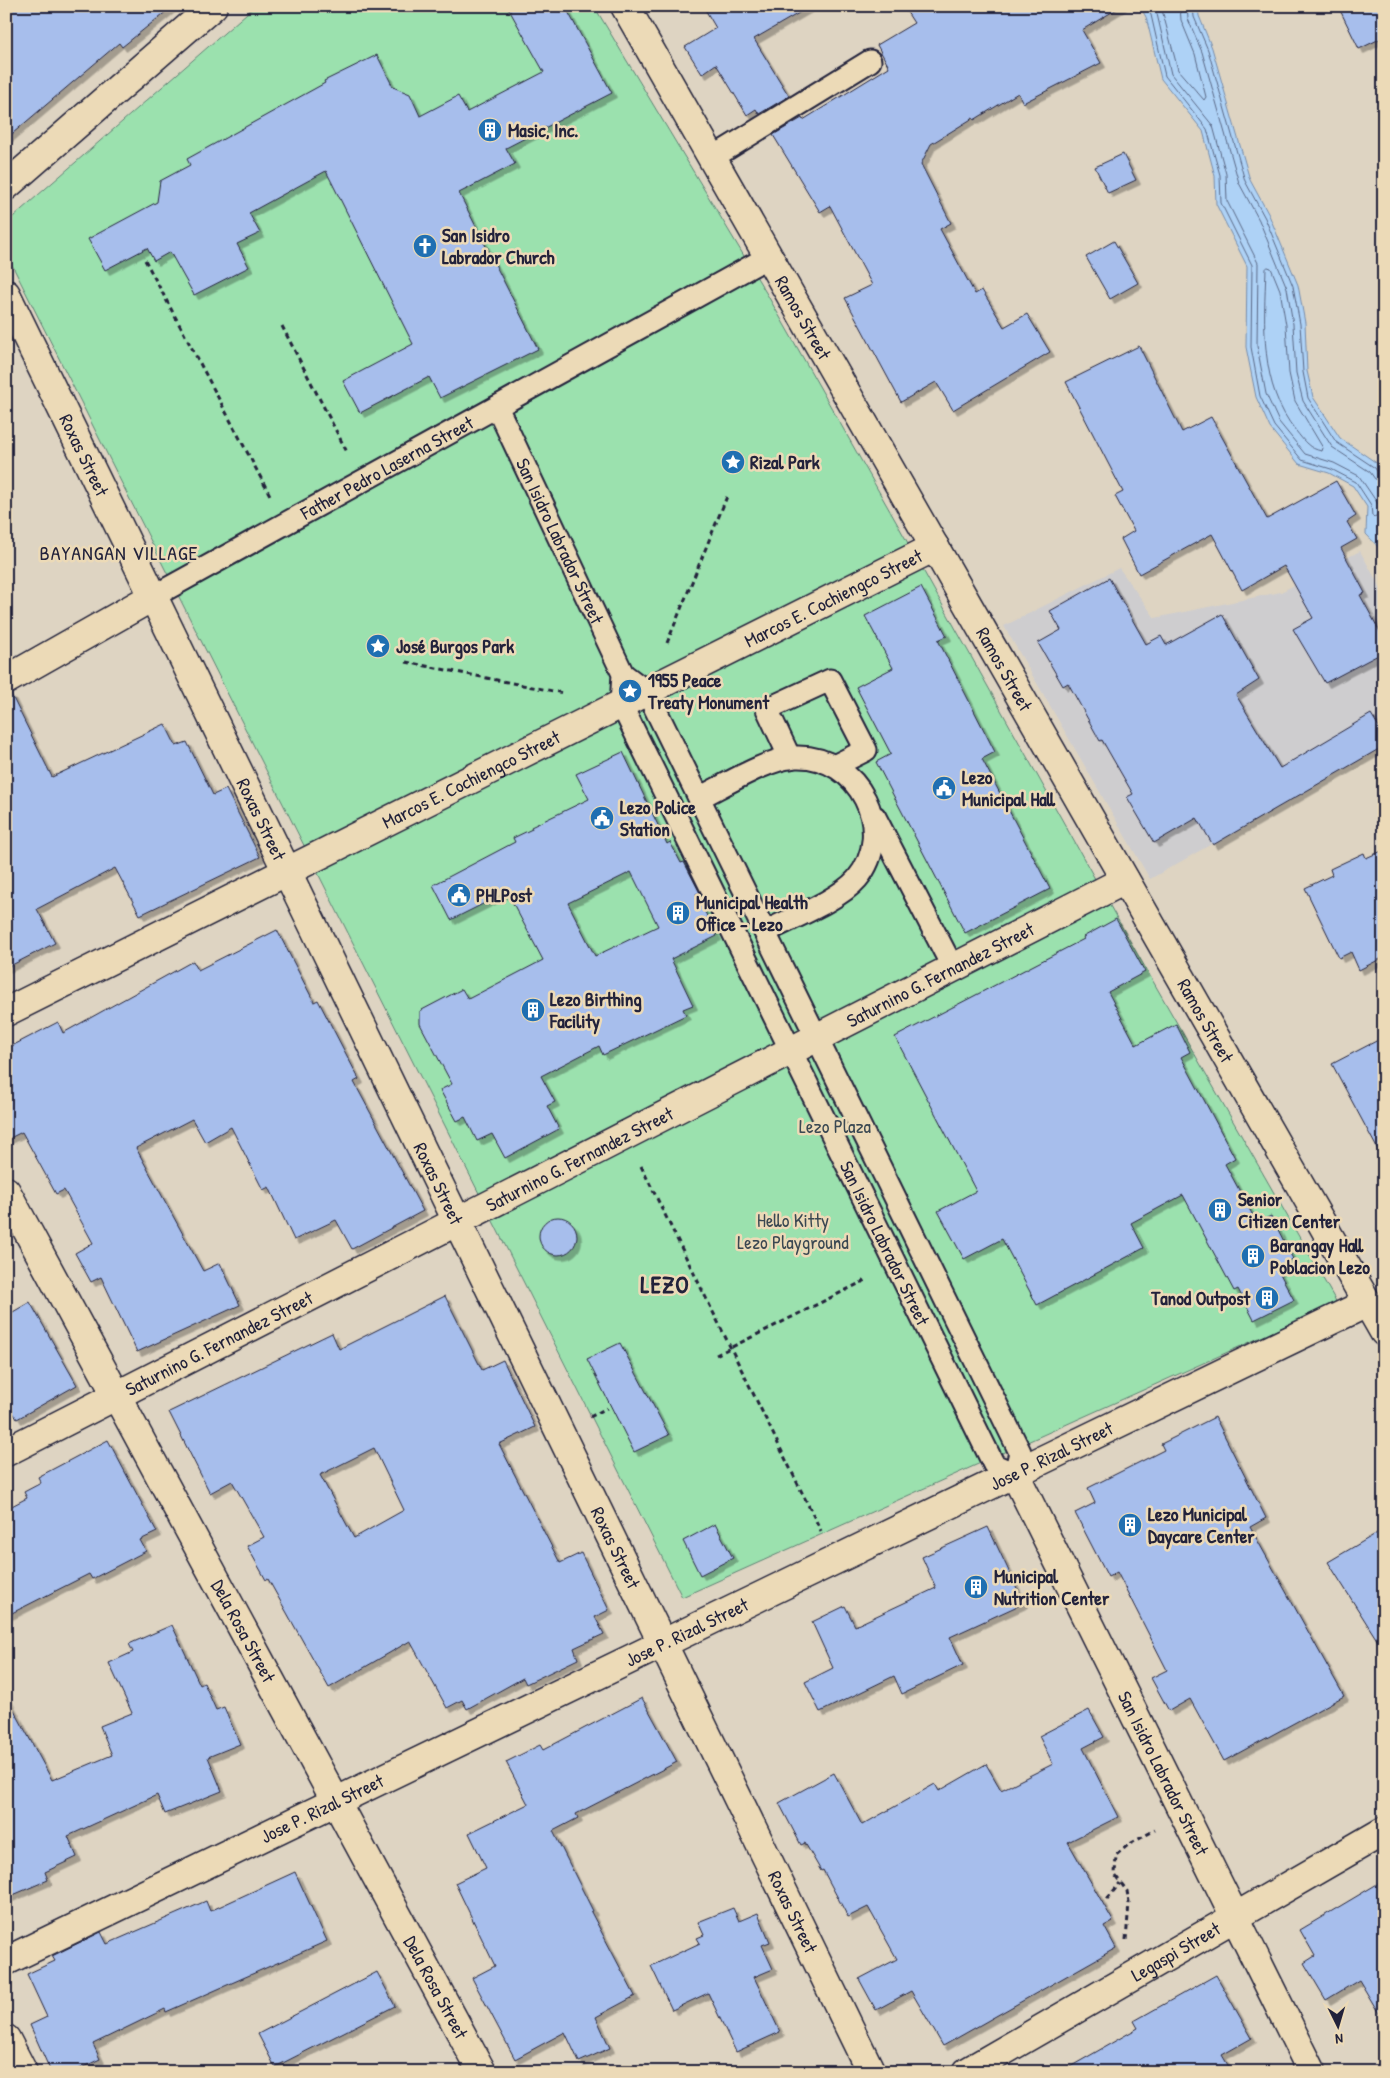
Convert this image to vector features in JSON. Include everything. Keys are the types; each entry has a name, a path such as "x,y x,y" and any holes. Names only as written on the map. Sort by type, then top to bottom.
{"street":[{"path":"6,186 214,6"},
{"name":"Ramos Street","path":"625,6 1384,1332"},
{"name":"Roxas Street","path":"6,294 871,2072"},
{"name":"Marcos E. Cochiengco Street","path":"6,1012 935,547"},
{"name":"Father Pedro Laserna Street","path":"6,680 154,596"},
{"name":"Saturnino G. Fernandez Street","path":"6,1452 1125,880"},
{"name":"Dela Rosa Street","path":"6,1191 482,2072"},
{"name":"Jose P. Rizal Street","path":"6,1962 1367,1303"},
{"name":"San Isidro Labrador Street","path":"1015,1474 1312,2072"},
{"name":"Legaspi Street","path":"967,2072 1384,1831"},
{"path":"6,2039 23,2072"}],"lane":[{"path":"712,158 870,61"},
{"name":"Father Pedro Laserna Street","path":"154,596 768,257"},
{"name":"San Isidro Labrador Street","path":"497,407 623,674 647,692 1020,1452 1015,1474 994,1465 620,704"},
{"path":"620,704 623,674"},
{"path":"790,758 767,709 830,680 866,750 834,766"},
{"path":"699,798 772,762 790,758 814,759 834,766 845,773 861,789 954,968"},
{"path":"765,932 838,894 856,879 869,858 874,834 871,810"}],"path":[{"path":"145,260 285,524"},
{"path":"282,326 362,481"},
{"path":"647,692 728,494"},
{"path":"406,662 620,704"},
{"path":"626,1135 836,1560"},
{"path":"716,1355 895,1265"},
{"path":"1126,1943 1129,1903 1127,1891 1114,1876 1116,1855 1128,1844 1184,1814"},
{"path":"1107,1899 1120,1883"}],"shaded area":[{"path":"1360,551 1384,594 1384,746 1150,879 1004,626 1119,568 1155,618 1281,592"}],"green space":[{"name":"Lezo Plaza","path":"255,6 594,6 768,296 1114,913 1337,1303 682,1597 6,253 6,223"}],"water":[{"path":"1140,6 1198,6 1199,16 1212,48 1250,180 1269,215 1298,285 1305,323 1307,371 1313,397 1340,438 1381,466 1384,498 1377,529 1384,535 1384,553 1366,534 1367,507 1353,486 1329,473 1299,464 1270,428 1256,397 1246,347 1247,266 1216,204 1215,176 1203,131 1161,79 1146,17"}],"building":[{"path":"6,6 173,6 122,47 119,43 6,139"},
{"path":"507,6 565,6 612,93 506,148 515,164 459,193 538,349 440,398 429,377 360,413 343,381 413,344 326,171 249,213 260,233 237,244 249,267 194,295 170,252 154,261 147,248 105,270 88,239 157,202 160,181 190,165 187,159 325,83 324,81 377,55 393,87 410,94 420,116 458,96 467,112 544,72"},
{"path":"703,6 811,6 754,39 789,96 759,114 756,109 747,115 716,64 702,74 685,47 716,28"},
{"path":"903,6 1122,6 1082,30 1101,63 1023,103 1018,93 974,120 973,118 931,144 921,164 951,223 940,229 975,294 982,290 1004,327 1027,314 1050,352 953,410 936,382 901,402 845,298 872,285 830,206 820,212 773,135 802,118 803,120 889,67 877,45 914,23"},
{"path":"1338,6 1384,6 1384,37 1359,49"},
{"path":"1123,154 1136,180 1108,193 1095,167"},
{"path":"1114,241 1138,283 1110,299 1086,257"},
{"path":"1139,346 1182,432 1211,417 1267,519 1336,481 1356,516 1347,522 1357,539 1341,548 1365,593 1360,595 1384,639 1384,652 1325,683 1293,629 1313,618 1284,566 1242,590 1212,534 1139,574 1121,539 1134,531 1115,496 1123,492 1066,382"},
{"path":"1109,578 1146,644 1161,636 1166,645 1222,614 1259,680 1236,695 1280,768 1371,714 1384,735 1384,746 1213,845 1197,818 1154,843 1127,797 1133,794 1102,740 1100,741 1068,683 1063,686 1038,643 1061,630 1050,611"},
{"name":"Lezo Municipal Hall","path":"921,587 947,636 938,640 995,752 982,759 1050,889 965,933 876,762 891,754 856,687 893,668 865,616"},
{"path":"11,694 52,777 165,724 176,746 187,742 213,795 226,789 260,857 140,915 115,868 37,909 55,943 6,968 6,696"},
{"path":"623,752 667,844 670,842 681,863 684,862 700,893 696,894 717,936 671,959 693,1005 683,1009 686,1015 603,1055 599,1046 541,1076 555,1102 547,1106 559,1129 505,1158 492,1134 477,1141 465,1117 457,1121 440,1090 452,1084 420,1024 420,1011 462,989 468,999 543,960 507,892 451,920 433,885 515,842 513,838 532,829 531,827 589,799 576,774","holes":["631,872 658,926 595,956 568,903"]},
{"path":"1384,850 1384,957 1359,970 1351,952 1339,958 1305,888 1332,875 1330,869 1364,853 1366,858"},
{"path":"1116,919 1145,972 1108,992 1136,1045 1176,1024 1190,1052 1181,1057 1235,1158 1225,1164 1257,1223 1271,1216 1293,1259 1277,1268 1294,1300 1254,1320 1238,1289 1234,1291 1183,1195 1131,1223 1144,1248 1037,1305 1002,1239 964,1259 938,1211 976,1191 895,1037 1084,939 1083,937"},
{"path":"277,930 314,1002 318,1000 359,1079 354,1082 423,1211 352,1249 336,1220 294,1240 269,1187 263,1190 231,1127 205,1142 192,1119 136,1148 203,1271 220,1263 240,1305 137,1352 101,1277 91,1282 75,1253 93,1243 64,1190 56,1194 22,1132 6,1140 6,1049 58,1022 63,1033 193,961 198,970"},
{"path":"1384,1037 1384,1161 1332,1064"},
{"path":"558,1217 571,1223 577,1236 571,1249 558,1255 545,1249 539,1236 545,1223"},
{"path":"445,1296 482,1370 503,1360 535,1427 499,1444 560,1563 581,1553 609,1610 595,1617 604,1634 574,1648 578,1659 526,1684 523,1678 467,1709 462,1700 447,1708 410,1641 329,1688 268,1579 266,1580 247,1546 264,1537 232,1481 210,1493 169,1412 332,1333 339,1349","holes":["374,1448 404,1510 354,1538 320,1475"]},
{"path":"30,1302 77,1385 17,1419 6,1401 6,1316"},
{"path":"620,1343 669,1435 634,1452 587,1359"},
{"path":"1215,1417 1266,1518 1250,1527 1344,1696 1224,1761 1190,1699 1169,1711 1151,1678 1167,1670 1117,1572 1108,1577 1075,1513 1095,1503 1088,1488 1164,1450 1161,1444"},
{"path":"108,1440 157,1532 140,1540 146,1551 92,1579 89,1574 6,1616 6,1509 27,1498 24,1492 41,1483 38,1477"},
{"path":"715,1524 733,1558 700,1575 683,1541"},
{"path":"988,1527 1024,1603 950,1637 963,1665 902,1694 894,1676 820,1712 805,1682 833,1668 812,1622 845,1606 855,1626 936,1588 922,1557"},
{"path":"1384,1529 1384,1651 1328,1562"},
{"path":"172,1625 200,1685 204,1683 216,1710 224,1707 240,1744 208,1757 222,1791 165,1814 157,1795 68,1836 77,1857 45,1872 48,1880 6,1898 6,1695 52,1780 112,1755 100,1726 132,1713 109,1663 133,1652 129,1644"},
{"path":"642,1698 677,1762 576,1814 578,1818 553,1831 593,1911 591,1912 635,1996 596,2017 610,2048 579,2062 565,2032 515,2059 472,1978 495,1966 455,1883 486,1868 469,1833 528,1804 506,1762 540,1745 543,1750"},
{"path":"1089,1710 1104,1737 1083,1748 1118,1817 1068,1842 1113,1921 1104,1926 1116,1948 943,2046 911,1991 876,2010 859,1979 897,1959 868,1907 848,1917 823,1870 821,1871 805,1843 801,1845 779,1803 834,1773 862,1825 935,1784 939,1791 986,1764 1001,1790 1053,1764 1039,1736"},
{"path":"295,1872 327,1941 166,2012 165,2009 93,2044 100,2059 73,2072 51,2072 30,2025 47,2017 27,1974 55,1961 52,1956 101,1932 107,1944 206,1901 210,1911"},
{"path":"1384,1880 1384,2022 1359,1980 1326,2000 1304,1963 1315,1956 1300,1930"},
{"path":"733,1908 739,1921 758,1913 770,1942 762,1945 773,1969 754,1977 780,2032 736,2052 708,1993 672,2010 651,1966 700,1943 697,1938 704,1935 698,1922"},
{"path":"377,1972 395,2006 275,2067 258,2034"},
{"path":"1216,1975 1252,2038 1222,2055 1232,2072 1061,2072 1138,2028 1134,2021"}],"place":[{"name":"Masic, Inc.","path":"490,130"},
{"name":"San Isidro Labrador Church","path":"425,246"},
{"name":"Rizal Park","path":"733,462"},
{"name":"José Burgos Park","path":"378,646"},
{"name":"1955 Peace Treaty Monument","path":"630,691"},
{"name":"Lezo Municipal Hall","path":"944,788"},
{"name":"Lezo Police Station","path":"602,818"},
{"name":"PHLPost","path":"459,895"},
{"name":"Municipal Health Office - Lezo","path":"678,913"},
{"name":"Lezo Birthing Facility","path":"533,1010"},
{"name":"Senior Citizen Center","path":"1220,1210"},
{"name":"Barangay Hall Poblacion Lezo","path":"1253,1256"},
{"name":"Tanod Outpost","path":"1267,1298"},
{"name":"Lezo Municipal Daycare Center","path":"1130,1525"},
{"name":"Municipal Nutrition Center","path":"976,1587"}],"district":[{"name":"BAYANGAN VILLAGE","path":"119,553"},
{"name":"LEZO","path":"665,1285"}],"park label":[{"name":"Hello Kitty Lezo Playground","path":"793,1231"}]}
